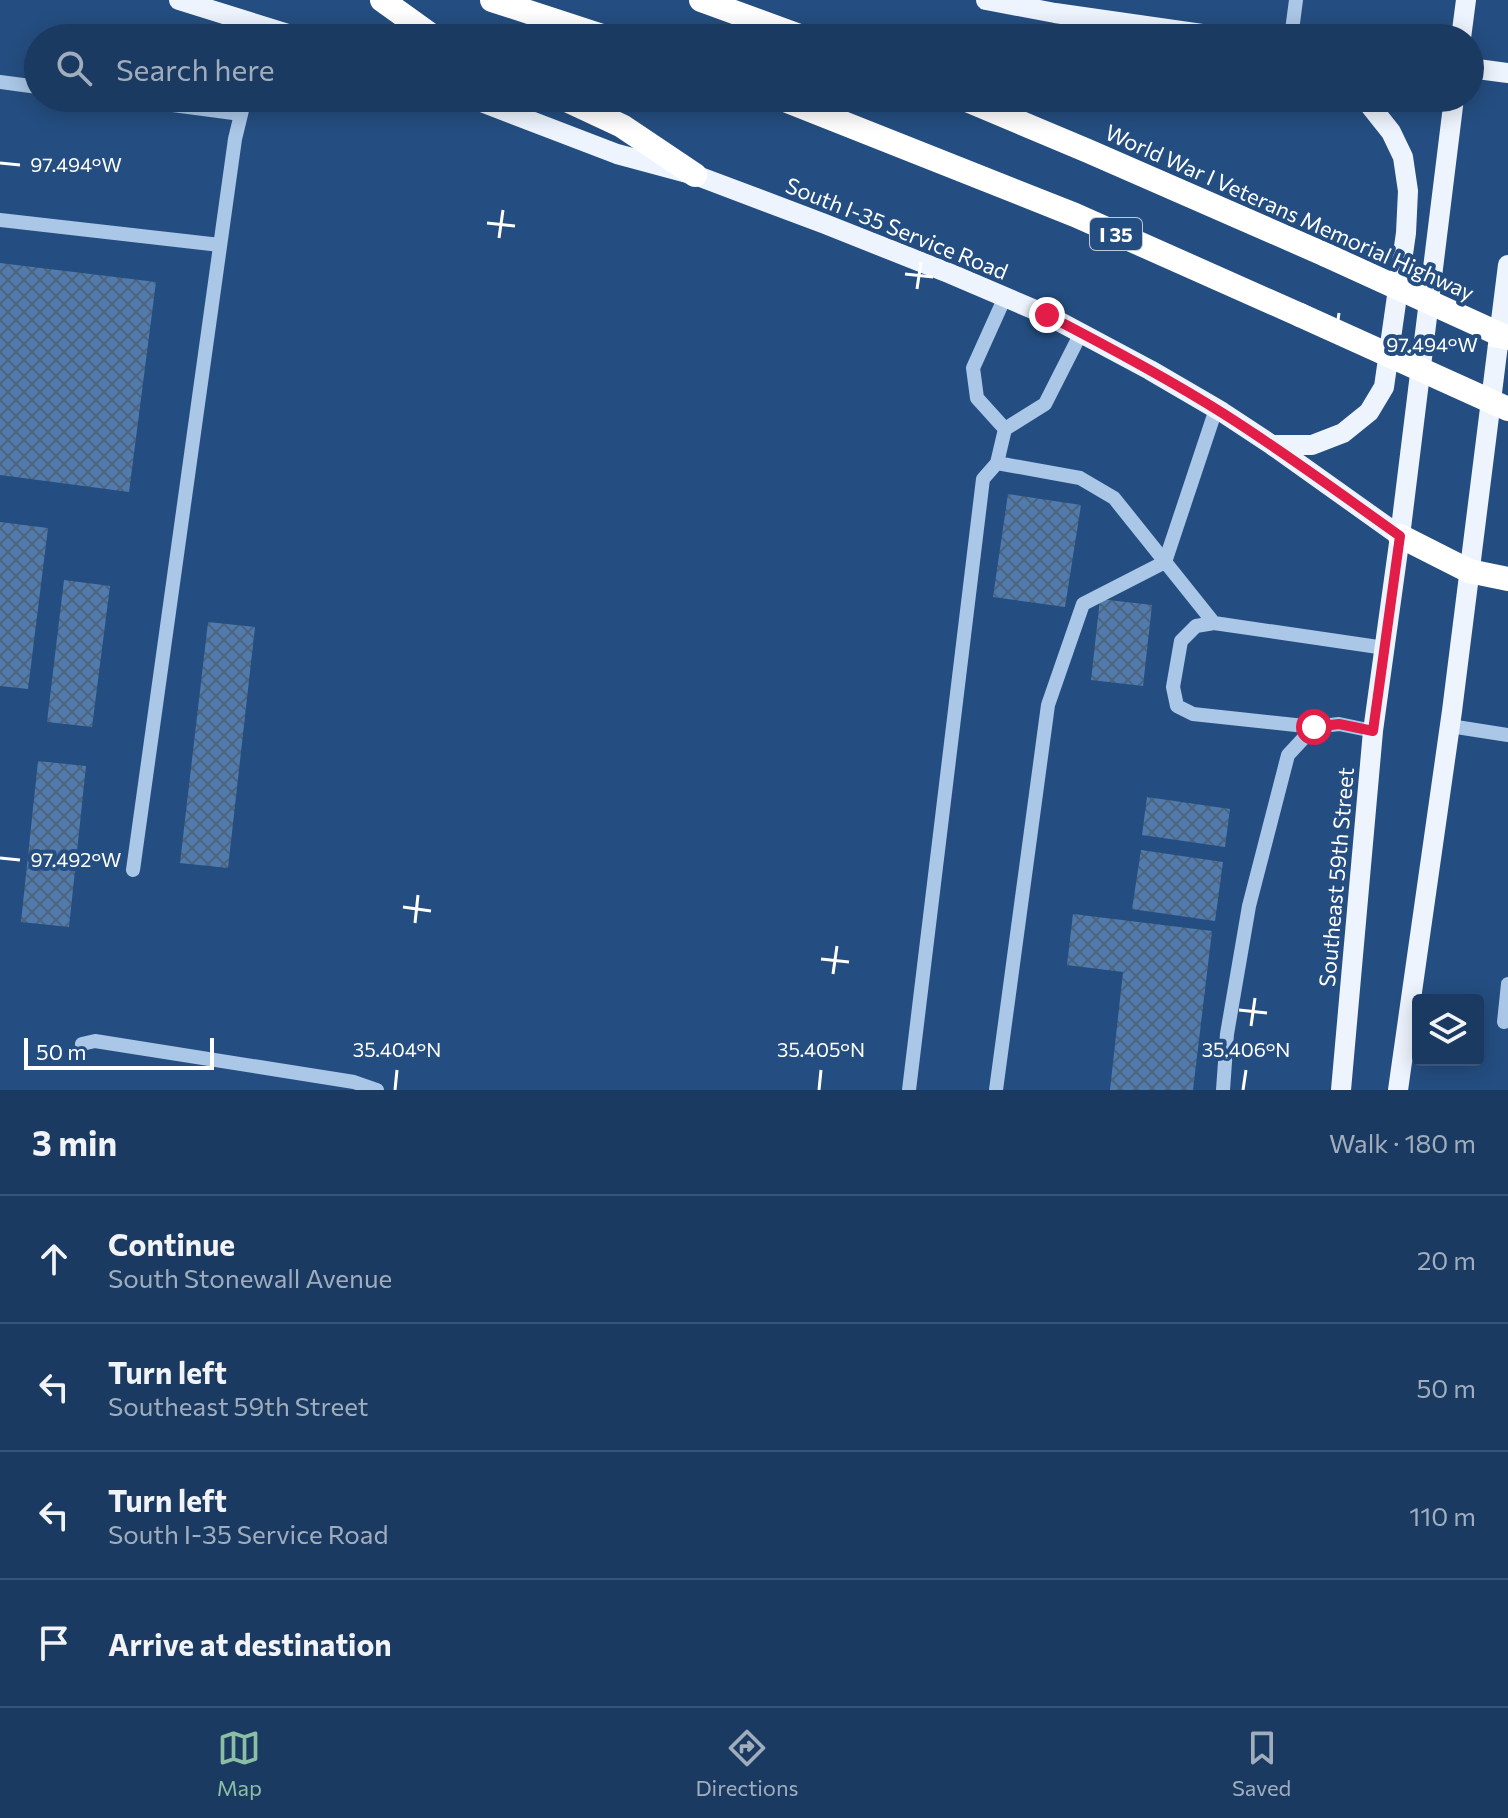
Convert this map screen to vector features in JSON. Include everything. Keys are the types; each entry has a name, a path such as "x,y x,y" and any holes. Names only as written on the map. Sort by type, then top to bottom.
{"highway":[{"path":"382,0 415,24"},
{"path":"492,0 565,24"},
{"path":"701,0 767,24"},
{"path":"592,112 622,126 695,175"},
{"name":"I 35","path":"815,112 1075,215 1508,409"},
{"name":"World War I Veterans Memorial Highway","path":"995,112 1326,255 1508,338"},
{"path":"1400,536 1469,571 1508,579"}],"main road":[{"path":"179,0 241,24"},
{"path":"986,0 1132,24"},
{"path":"1463,24 1466,0"},
{"path":"1484,70 1508,73"},
{"name":"South I-35 Service Road","path":"508,112 617,154 695,175 839,229 1047,315 1216,409 1400,536"},
{"path":"1272,445 1312,445 1343,433 1369,412 1384,387 1406,233 1408,191 1403,157 1391,132 1375,112"},
{"name":"Southeast 59th Street","path":"1341,1090 1373,731 1452,112"},
{"path":"1398,1090 1450,726 1508,265"}],"street":[{"path":"1293,24 1296,0"},
{"path":"0,82 24,85"},
{"path":"133,870 235,139 241,114 226,112"},
{"path":"0,220 220,245"},
{"path":"1005,297 973,368 977,398 1005,429"},
{"path":"909,1090 983,479 997,463 1005,429 1045,404 1081,333"},
{"path":"996,1090 1048,705 1083,604 1165,562 1216,409"},
{"path":"997,463 1080,478 1114,498 1214,623"},
{"path":"1373,731 1339,724 1314,727 1193,714 1177,706 1173,687 1181,641 1196,626 1214,623 1385,648"},
{"path":"1450,726 1508,735"},
{"path":"1223,1090 1227,1034 1249,906 1288,755 1314,727"},
{"path":"1504,1022 1508,984"},
{"path":"82,1044 95,1041 217,1060 354,1082 377,1090"}],"building":[{"path":"0,263 156,282 129,492 0,475"},
{"path":"1008,494 1081,505 1065,607 993,597"},
{"path":"0,522 48,528 28,689 0,686"},
{"path":"64,580 110,586 92,727 47,722"},
{"path":"1100,599 1152,605 1143,686 1091,680"},
{"path":"208,622 255,627 228,868 180,863"},
{"path":"38,761 86,766 69,927 21,922"},
{"path":"1147,797 1230,809 1225,847 1142,835"},
{"path":"1141,850 1223,862 1215,921 1132,909"},
{"path":"1073,914 1212,931 1193,1090 1110,1090 1123,972 1067,965"}],"route":[{"path":"1047,315 1222,412 1400,536 1373,731 1339,724 1314,727"}]}
